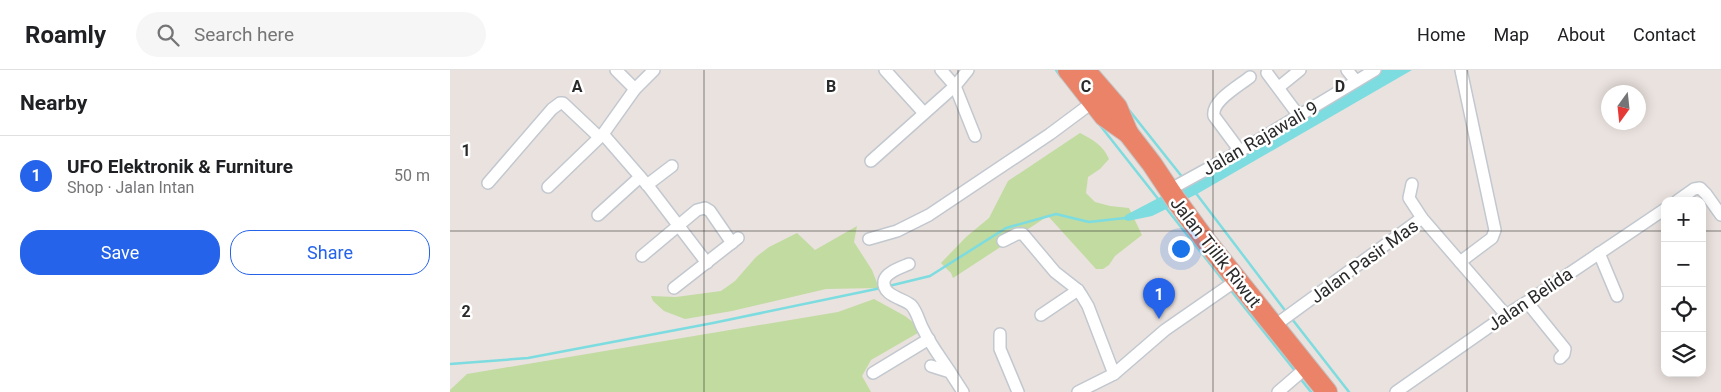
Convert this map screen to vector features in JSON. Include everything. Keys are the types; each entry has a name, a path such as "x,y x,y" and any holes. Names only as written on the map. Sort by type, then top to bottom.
{"highway":[{"name":"Jalan Tjilik Riwut","path":"1068,70 1104,116 1128,133"},
{"name":"Jalan Tjilik Riwut","path":"1085,70 1117,107 1128,133 1152,164 1175,199 1326,392"}],"street":[{"path":"616,70 635,89"},
{"path":"548,187 601,136 635,89 654,70"},
{"path":"885,70 924,113"},
{"path":"941,70 955,86 975,136"},
{"path":"871,161 955,86 968,70"},
{"path":"1279,87 1300,70"},
{"path":"1347,70 1356,82"},
{"name":"Jalan Rajawali 9","path":"1175,199 1240,151 1375,70"},
{"path":"1460,262 1491,239 1495,230 1461,70"},
{"path":"1268,73 1299,116"},
{"path":"1240,151 1213,112 1217,102 1250,77"},
{"path":"869,239 897,230 929,215 1050,134 1093,102"},
{"path":"488,183 552,109 563,103 601,136 644,181 707,263"},
{"path":"598,215 644,181 672,166"},
{"path":"1412,184 1409,198 1422,218"},
{"path":"1682,197 1694,189 1702,189 1720,212"},
{"path":"642,256 698,210 705,208 710,211 735,240 674,288"},
{"name":"Jalan Belida","path":"1396,392 1506,315 1661,212"},
{"name":"Jalan Pasir Mas","path":"1274,326 1422,218 1506,315"},
{"path":"1003,240 1017,234 1023,234 1055,272 1078,290 1088,306 1114,374"},
{"path":"1599,253 1617,296"},
{"path":"909,264 887,275 884,280 885,287 891,295 910,304 929,339 963,392"},
{"path":"1078,392 1114,374 1165,330 1237,280"},
{"path":"1041,315 1078,290"},
{"path":"1527,302 1565,349 1564,354 1560,358"},
{"path":"1000,334 1000,349 1018,392"},
{"path":"873,373 929,339"},
{"path":"931,366 950,372"},
{"path":"1278,392 1307,367"}],"green space":[{"path":"1080,133 1101,146 1109,159 1100,169 1088,177 1086,193 1095,202 1129,208 1142,235 1115,256 1109,265 1103,269 1096,269 1048,216 953,278 951,273 941,263 966,237 989,218 1008,181"},
{"path":"857,226 854,242 872,270 879,288 826,289 732,311 685,319 664,311 653,301 651,296 676,297 721,291 735,281 756,257 769,247 797,233 815,250"},
{"path":"874,299 905,316 923,330 871,360 862,376 871,392 450,392 467,374 838,312"}],"water":[{"path":"1379,70 1412,70 1197,194 1152,216 1128,221 1123,219 1126,215 1189,182"}],"waterway":[{"path":"1056,70 1061,77"},
{"path":"1129,110 1183,178"},
{"path":"1099,124 1159,200"},
{"path":"1195,192 1287,313"},
{"path":"1166,208 1226,284"},
{"path":"889,286 930,276 1006,228 1056,214 1089,222 1125,218"},
{"path":"450,364 528,358 713,323 881,288"},
{"path":"1229,288 1296,372"},
{"path":"1292,319 1349,392"},
{"path":"1299,377 1311,392"}],"place":[{"name":"UFO Elektronik & Furniture","path":"1159,319"}]}
